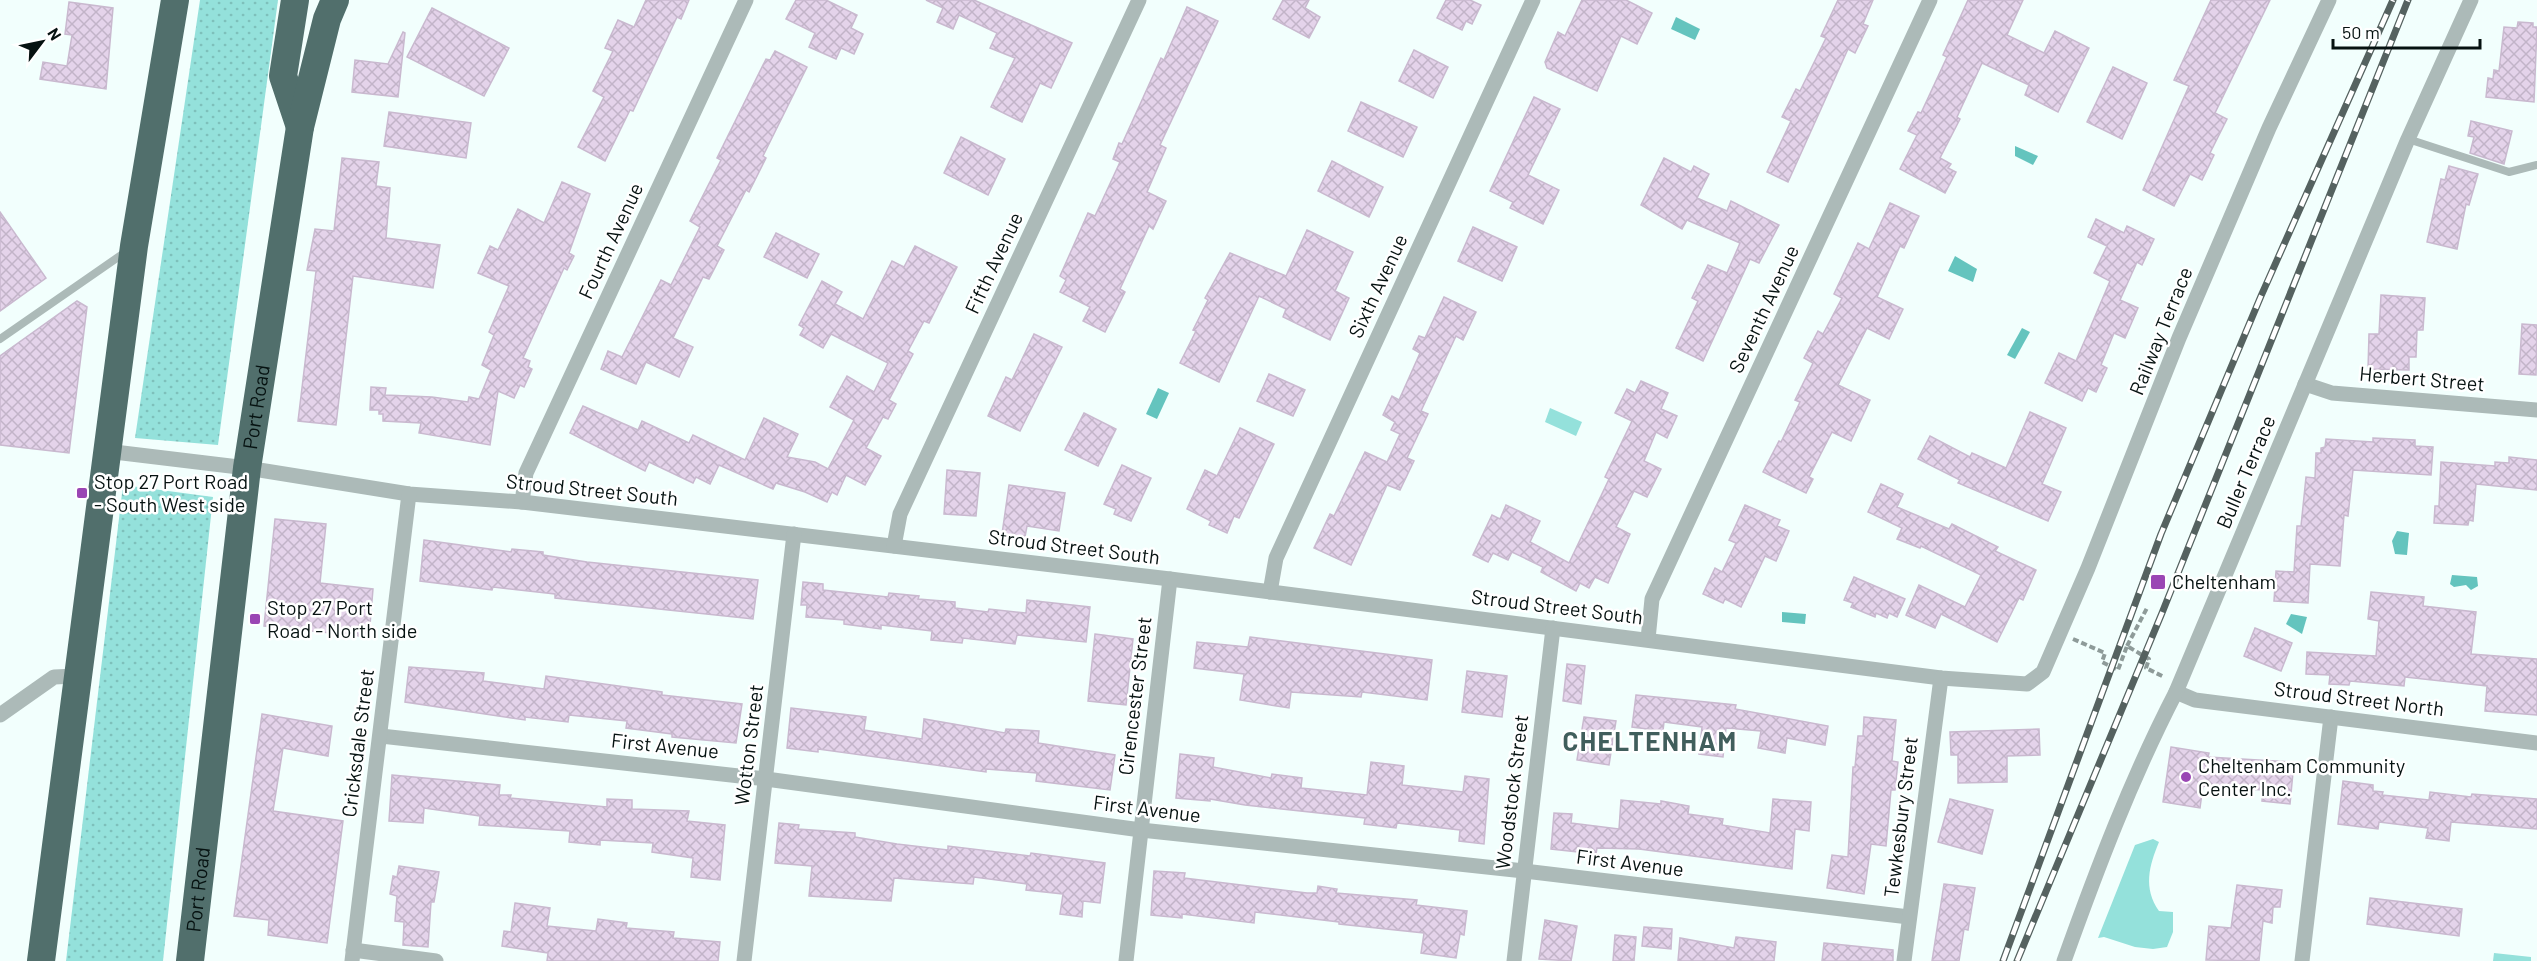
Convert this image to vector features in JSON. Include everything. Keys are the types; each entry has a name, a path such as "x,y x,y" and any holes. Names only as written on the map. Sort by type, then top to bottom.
{"highway":[{"path":"41,961 76,676 134,246 175,0"},
{"path":"294,0 283,76 300,127"},
{"name":"Port Road","path":"190,961 247,468 300,127 327,19 336,0"}],"street":[{"name":"Fourth Avenue","path":"522,502 526,473 746,0"},
{"name":"Fifth Avenue","path":"894,546 900,514 1139,0"},
{"name":"Sixth Avenue","path":"1270,592 1276,558 1533,0"},
{"name":"Seventh Avenue","path":"1648,639 1652,599 1930,0"},
{"name":"Railway Terrace","path":"2036,679 2043,672 2088,568 2179,338 2269,128 2329,0"},
{"name":"Buller Terrace","path":"2064,961 2106,844 2138,767 2176,692 2408,139 2471,0"},
{"name":"Herbert Street","path":"2305,384 2332,393 2537,410"},
{"name":"Stroud Street South","path":"106,452 247,468 409,494 522,502 1170,579 1941,678 2013,685 2027,684 2036,679"},
{"name":"Cricksdale Street","path":"352,956 381,736 409,494"},
{"name":"Wotton Street","path":"744,961 794,534"},
{"name":"Cirencester Street","path":"1126,961 1170,579"},
{"name":"Woodstock Street","path":"1514,961 1553,628"},
{"path":"0,715 54,677 76,676"},
{"name":"Tewkesbury Street","path":"1904,961 1941,678"},
{"name":"Stroud Street North","path":"2176,692 2195,700 2537,743"},
{"path":"2302,961 2331,717"},
{"name":"First Avenue","path":"381,736 766,779 1141,830 1524,871 1909,917"},
{"path":"352,956 436,961"}],"lane":[{"path":"2408,139 2509,172 2537,165"},
{"path":"0,339 134,246"}],"path":[{"path":"2058,633 2105,653 2102,663 2118,670 2127,646 2147,608"},
{"path":"2127,646 2150,659 2146,669 2163,676 2176,692"}],"shaded area":[{"path":"200,0 278,0 218,445 135,438"},
{"path":"1676,17 1700,29 1695,40 1671,29"},
{"path":"2015,146 2038,156 2033,165 2015,156"},
{"path":"1955,256 1977,269 1973,282 1948,271"},
{"path":"2022,328 2030,332 2015,359 2007,355"},
{"path":"1158,388 1169,393 1157,419 1146,414"},
{"path":"1550,408 1582,422 1576,436 1545,422"},
{"path":"123,485 213,497 163,961 66,961"},
{"path":"2397,531 2409,533 2407,555 2395,554 2392,541"},
{"path":"2452,575 2477,577 2478,586 2471,590 2466,585 2454,587 2450,584"},
{"path":"1782,612 1806,614 1805,624 1782,622"},
{"path":"2291,614 2307,617 2302,634 2286,624"},
{"path":"2153,839 2159,842 2150,868 2151,894 2159,911 2173,912 2173,932 2167,947 2153,949 2135,947 2104,937 2098,938 2135,845"},
{"path":"2494,953 2531,957 2531,961 2493,961"}],"building":[{"path":"646,0 689,0 681,19 677,17 633,111 630,110 605,161 578,147 604,97 593,91 613,51 605,48 618,20 634,27"},
{"path":"796,0 826,0 857,15 851,28 863,34 854,54 841,48 836,59 809,47 815,33 786,19"},
{"path":"926,0 974,0 1072,43 1051,88 1040,83 1022,122 991,107 1015,58 990,48 997,33 959,15 953,29 937,22 943,8"},
{"path":"1283,0 1309,0 1305,8 1320,17 1309,38 1273,19"},
{"path":"1446,0 1470,0 1481,5 1472,24 1466,21 1462,30 1437,18"},
{"path":"1582,0 1626,0 1652,13 1637,44 1621,36 1597,91 1547,68 1545,62 1558,32 1565,36"},
{"path":"1838,0 1873,0 1863,24 1868,26 1855,53 1848,49 1788,182 1767,172 1791,121 1782,117 1796,89 1800,91 1826,38 1821,36"},
{"path":"1968,0 2023,0 2007,35 2044,53 2055,31 2089,48 2058,112 2025,95 2029,85 1982,63 1957,117 1960,119 1940,158 1951,164 1948,168 1956,172 1945,193 1900,169 1917,135 1908,131 1918,112 1921,113 1947,57 1943,55"},
{"path":"2211,0 2270,0 2215,113 2227,119 2210,153 2214,155 2202,180 2190,174 2174,206 2143,190 2189,86 2174,80"},
{"path":"69,2 113,8 106,89 40,79 43,62 67,66 72,35 65,34"},
{"path":"1187,7 1218,21 1160,145 1166,148 1147,192 1166,201 1153,229 1149,226 1120,289 1125,292 1105,332 1083,321 1090,307 1060,292 1066,280 1060,276 1088,213 1095,216 1120,162 1113,159 1119,143 1122,144 1161,58 1164,60"},
{"path":"432,8 509,48 484,96 407,57"},
{"path":"2518,22 2533,23 2533,27 2537,27 2534,102 2486,97 2488,78 2493,79 2494,70 2499,71 2504,27 2517,28"},
{"path":"403,32 405,33 398,97 352,92 355,60 388,64"},
{"path":"1414,50 1448,67 1433,98 1399,81"},
{"path":"775,51 807,67 763,156 766,158 749,192 746,190 717,246 724,250 709,279 703,277 673,338 693,347 679,377 646,362 636,384 601,369 608,351 622,357 661,280 671,285 700,227 690,221 721,160 717,158 766,59 770,60"},
{"path":"2113,67 2147,83 2122,139 2087,122"},
{"path":"1534,97 1560,109 1528,175 1559,190 1543,224 1510,208 1513,202 1490,191"},
{"path":"1361,102 1417,127 1403,157 1348,131"},
{"path":"389,112 471,123 466,158 384,146"},
{"path":"2471,121 2512,131 2504,164 2470,153 2474,137 2468,136"},
{"path":"961,137 1005,159 988,195 944,173"},
{"path":"342,158 379,162 376,186 390,188 386,238 440,245 433,288 353,276 336,425 298,421 316,271 307,270 315,229 334,231"},
{"path":"1664,158 1691,172 1694,166 1709,174 1697,198 1727,211 1731,201 1779,225 1759,263 1750,259 1703,361 1676,348 1698,301 1692,298 1708,265 1727,273 1740,243 1687,220 1682,229 1641,205"},
{"path":"1332,161 1383,187 1369,217 1318,191"},
{"path":"2449,166 2478,174 2469,205 2466,204 2457,249 2427,242 2441,179 2445,180"},
{"path":"562,182 590,194 569,253 574,256 567,270 564,268 523,358 530,361 528,367 532,369 524,387 520,385 514,398 498,391 490,445 419,433 421,423 383,421 383,414 379,414 379,410 370,410 371,387 386,388 385,395 432,397 468,402 469,397 479,399 491,370 482,365 494,335 489,332 509,286 478,273 490,246 498,250 518,209 544,223"},
{"path":"1890,203 1919,216 1904,248 1900,246 1877,297 1903,309 1889,339 1867,328 1838,385 1870,400 1851,441 1832,432 1809,477 1813,479 1806,493 1763,472 1779,441 1781,442 1800,402 1795,400 1813,363 1804,358 1818,331 1823,334 1842,298 1834,294 1858,243 1869,249"},
{"path":"0,212 46,278 0,311"},
{"path":"2096,219 2124,233 2127,226 2154,239 2142,265 2137,262 2120,300 2138,308 2125,338 2114,333 2101,365 2107,368 2096,392 2088,388 2082,401 2045,383 2059,353 2076,361 2110,281 2094,273 2107,246 2088,237"},
{"path":"1473,227 1517,247 1502,281 1458,261"},
{"path":"1307,230 1353,252 1335,291 1349,298 1330,340 1283,317 1286,309 1259,296 1219,382 1180,363 1208,300 1205,298 1230,253 1286,276"},
{"path":"776,233 819,254 807,278 764,257"},
{"path":"915,246 957,267 929,323 924,321 908,351 913,354 889,400 896,404 888,419 883,417 866,448 881,456 865,485 846,475 837,495 832,492 827,502 776,483 773,489 719,465 710,484 696,477 693,483 649,462 645,471 570,433 583,406 638,430 642,421 689,443 693,435 745,460 764,418 798,434 787,457 815,462 828,469 854,420 830,407 847,376 874,392 888,363 831,334 823,348 800,335 804,328 799,325 822,281 842,292 835,304 863,319 892,261 904,267"},
{"path":"2381,295 2425,298 2423,330 2417,330 2416,357 2409,357 2409,370 2368,369 2369,334 2379,334"},
{"path":"1444,297 1476,312 1463,340 1456,336 1421,411 1428,414 1407,458 1414,461 1400,490 1387,485 1351,565 1314,548 1330,514 1334,516 1365,452 1387,462 1400,434 1391,430 1395,422 1383,415 1392,396 1399,400 1420,353 1413,349 1419,336 1425,338"},
{"path":"77,301 87,307 69,453 0,445 0,356"},
{"path":"2522,324 2537,325 2536,375 2519,374"},
{"path":"1034,334 1062,347 1020,431 988,416 1006,377 1012,380"},
{"path":"1269,374 1305,390 1293,416 1257,401"},
{"path":"1641,381 1668,393 1661,409 1677,416 1667,438 1656,432 1644,461 1661,469 1647,497 1634,491 1616,527 1630,534 1608,583 1595,577 1589,588 1580,583 1576,591 1541,572 1543,567 1512,552 1508,560 1493,553 1488,562 1473,555 1492,515 1500,519 1506,505 1540,521 1530,542 1569,563 1609,479 1605,477 1632,421 1615,413 1627,389 1635,393"},
{"path":"2030,412 2066,428 2042,484 2061,492 2048,521 1958,483 1960,480 1918,459 1930,436 1970,457 1972,453 2006,468"},
{"path":"1084,413 1116,429 1098,466 1065,450"},
{"path":"1240,428 1274,444 1239,518 1234,516 1227,533 1209,525 1211,521 1187,509 1205,470 1217,476"},
{"path":"2373,438 2415,440 2415,446 2433,447 2431,475 2353,470 2348,516 2344,515 2340,566 2310,564 2308,603 2274,601 2276,571 2294,572 2297,526 2301,526 2306,477 2315,478 2316,453 2321,453 2326,439 2373,442"},
{"path":"2509,457 2537,460 2537,490 2476,484 2473,521 2469,520 2468,525 2434,523 2435,506 2439,506 2441,462 2495,466 2495,462 2509,463"},
{"path":"1122,465 1151,478 1131,521 1114,514 1116,509 1104,504"},
{"path":"947,470 980,473 976,516 944,514"},
{"path":"1881,484 1903,494 1897,507 1949,529 1952,524 1998,547 1995,551 2036,570 2023,600 2019,598 1997,642 1941,614 1935,628 1906,615 1919,585 1965,607 1981,575 1921,546 1920,548 1897,539 1902,528 1868,512"},
{"path":"1009,485 1065,493 1059,531 1027,526 1025,537 1002,534"},
{"path":"1745,505 1780,520 1777,526 1789,531 1776,561 1765,556 1741,607 1725,599 1723,603 1703,594 1715,568 1722,572 1736,543 1729,540"},
{"path":"275,519 326,524 320,583 373,589 369,637 264,626"},
{"path":"424,540 511,552 512,549 543,552 543,555 587,562 758,580 753,619 555,598 555,594 493,587 492,590 420,581"},
{"path":"1854,577 1905,599 1897,617 1889,613 1887,618 1876,613 1875,617 1851,607 1853,603 1844,600"},
{"path":"803,582 823,584 823,590 888,597 889,593 919,596 918,599 955,602 955,608 988,612 989,609 1026,613 1027,600 1090,607 1086,642 1017,635 1015,644 963,638 962,643 931,640 932,631 881,625 881,629 844,624 844,620 806,617 807,605 801,605"},
{"path":"2371,592 2424,597 2423,606 2476,612 2471,654 2537,659 2537,715 2485,711 2487,686 2405,677 2404,686 2350,681 2349,685 2329,684 2330,675 2306,674 2307,652 2376,656 2379,621 2368,619"},
{"path":"2255,628 2292,643 2281,671 2244,656"},
{"path":"1095,634 1133,639 1126,705 1088,701"},
{"path":"1250,637 1432,660 1427,700 1362,692 1361,697 1291,692 1289,708 1240,700 1244,674 1194,668 1197,642 1248,647"},
{"path":"1567,664 1585,666 1581,704 1563,701"},
{"path":"409,667 484,673 483,681 544,689 546,676 662,692 662,695 742,704 736,743 672,737 672,734 626,728 627,721 569,715 568,722 525,717 525,720 405,702"},
{"path":"1467,671 1507,676 1502,717 1462,712"},
{"path":"1636,695 1736,705 1735,709 1828,726 1825,745 1787,738 1785,753 1758,748 1761,731 1726,728 1723,757 1699,754 1702,727 1664,722 1663,731 1632,727"},
{"path":"791,708 866,717 864,730 922,739 924,719 1005,733 1006,729 1039,731 1038,743 1115,755 1110,790 1036,781 1037,773 986,769 986,772 818,749 818,752 787,748"},
{"path":"262,714 332,726 328,756 283,748 273,811 343,821 327,943 268,935 269,920 234,916"},
{"path":"1584,717 1616,721 1609,765 1577,760"},
{"path":"1864,717 1896,720 1892,761 1898,762 1895,790 1891,790 1886,846 1871,844 1864,894 1827,888 1832,855 1848,857 1853,767 1855,767 1858,736 1863,736"},
{"path":"2039,729 2040,755 2007,756 2007,782 1958,783 1958,755 1951,755 1950,732"},
{"path":"2171,747 2209,753 2208,757 2294,762 2290,804 2262,801 2263,790 2203,786 2200,808 2163,802"},
{"path":"1180,754 1214,758 1213,767 1271,778 1272,774 1302,778 1301,788 1367,795 1371,762 1404,766 1402,785 1463,792 1465,776 1489,779 1484,844 1459,841 1460,830 1397,823 1396,828 1364,824 1365,818 1210,799 1210,801 1176,798"},
{"path":"392,775 500,785 499,795 511,795 510,798 607,807 607,799 632,800 632,809 689,811 687,821 725,825 720,880 691,877 693,858 652,852 653,843 600,840 600,845 569,842 570,831 479,825 480,816 424,808 423,823 389,821"},
{"path":"2343,781 2373,785 2373,791 2383,792 2382,795 2429,800 2430,792 2471,797 2472,794 2537,799 2537,829 2451,822 2449,841 2426,838 2428,828 2379,822 2378,829 2338,824"},
{"path":"1773,799 1811,802 1809,831 1795,829 1792,869 1639,849 1597,848 1596,854 1551,849 1554,813 1572,814 1571,823 1619,829 1621,800 1661,804 1661,801 1689,806 1688,814 1723,819 1722,825 1770,833"},
{"path":"1950,799 1993,810 1982,854 1938,842"},
{"path":"779,823 799,825 798,829 855,833 855,837 897,844 948,850 948,846 1030,856 1031,853 1105,863 1100,903 1083,901 1082,917 1060,914 1063,894 1026,890 1027,884 974,877 973,884 894,878 891,901 809,896 812,866 775,863"},
{"path":"399,866 439,872 434,902 431,902 428,947 403,945 404,922 395,921 397,896 390,894 393,876 397,877"},
{"path":"1154,871 1185,873 1184,878 1307,893 1317,893 1318,886 1337,889 1336,893 1417,900 1416,905 1467,911 1464,935 1460,934 1456,958 1421,953 1424,933 1255,912 1254,923 1182,914 1182,918 1151,915"},
{"path":"1944,884 1975,888 1968,930 1964,929 1959,961 1932,961"},
{"path":"2237,885 2282,890 2280,907 2273,907 2272,923 2263,921 2259,961 2206,960 2209,926 2231,928"},
{"path":"2370,898 2462,909 2459,936 2367,924"},
{"path":"515,903 550,908 547,926 596,931 598,919 627,923 626,928 674,932 673,938 720,942 718,961 547,961 548,953 502,946 504,931 511,932"},
{"path":"1545,920 1577,926 1571,961 1539,959"},
{"path":"1644,927 1672,929 1671,949 1642,946"},
{"path":"1615,935 1636,937 1634,961 1613,961"},
{"path":"1736,937 1776,942 1774,961 1678,961 1680,938 1734,948"},
{"path":"1824,943 1893,950 1893,961 1822,961"}],"railway":[{"path":"2003,961 2161,534 2261,296 2393,0"},
{"path":"2017,961 2162,613 2408,0"}],"place":[{"name":"Stop 27 Port Road - South West side","path":"82,493"},
{"name":"Cheltenham","path":"2158,582"},
{"name":"Stop 27 Port Road - North side","path":"255,619"},
{"name":"Cheltenham Community Center Inc.","path":"2186,777"}],"district":[{"name":"CHELTENHAM","path":"1650,742"}]}
